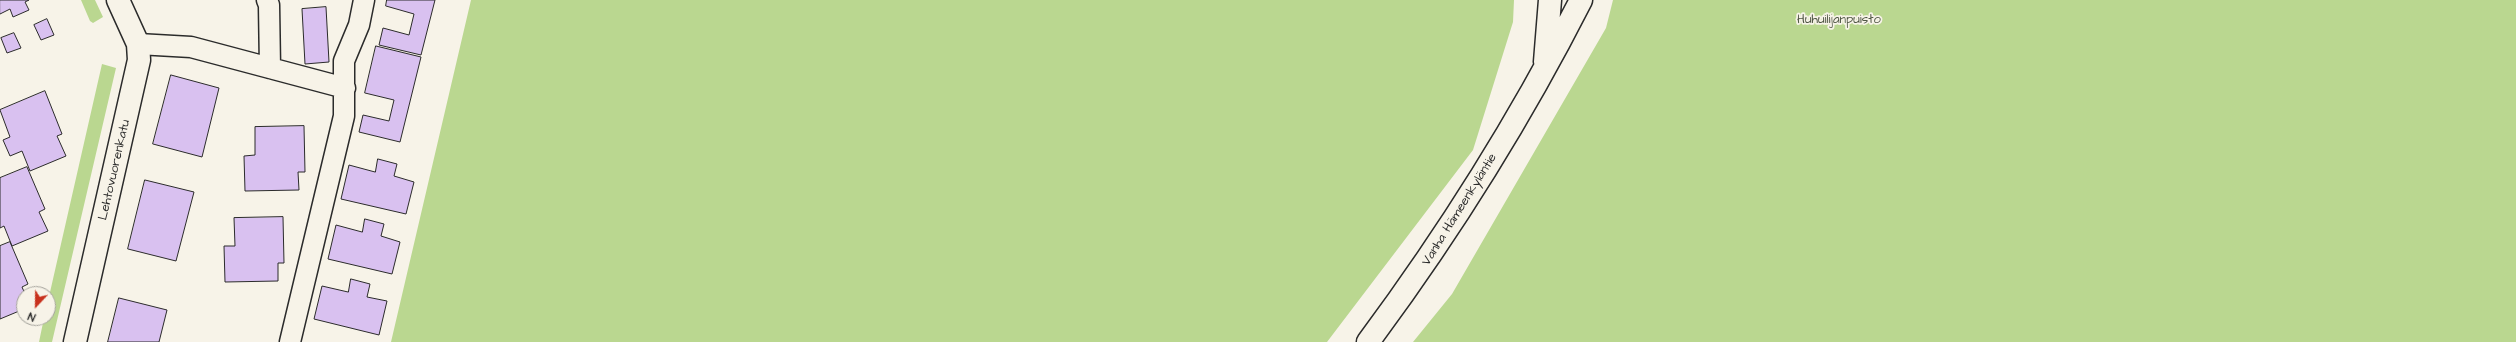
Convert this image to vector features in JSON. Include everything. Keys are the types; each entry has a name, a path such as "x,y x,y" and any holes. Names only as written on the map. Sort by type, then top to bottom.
{"street":[{"name":"Lehtovuorenkatu","path":"75,342 137,78 138,44 118,0"},
{"name":"Vanha Hämeenkyläntie","path":"1544,73 1550,0"},
{"name":"Vanha Hämeenkyläntie","path":"1368,342 1425,266 1464,206 1544,73 1581,0"}],"lane":[{"path":"267,0 269,5 270,68"},
{"path":"290,342 344,116 344,61 359,25 364,0"},
{"path":"138,44 191,47 345,88"}],"green space":[{"path":"81,0 95,0 103,17 93,23 90,21"},
{"path":"471,0 1514,0 1513,22 1473,150 1327,342 391,342"},
{"name":"Huhuilijanpuisto","path":"1613,0 2516,0 2516,342 1413,342 1452,294 1606,28"},
{"path":"102,64 116,68 56,325 56,286 51,286"},
{"path":"42,326 56,326 52,342 39,342"}],"building":[{"path":"0,0 29,0 25,2 29,10 13,17 10,9 0,14"},
{"path":"387,0 435,0 421,55 379,45 383,28 409,35 414,14 386,6"},
{"path":"326,7 329,62 305,64 302,9"},
{"path":"47,19 54,35 41,40 34,25"},
{"path":"14,33 21,48 7,53 1,38"},
{"path":"376,46 421,57 400,142 359,132 363,115 389,121 394,100 365,93"},
{"path":"171,75 219,88 202,157 153,144"},
{"path":"45,91 62,134 57,136 66,156 30,171 22,151 10,156 3,140 10,137 0,110"},
{"path":"304,126 305,172 298,172 299,190 245,191 244,156 255,155 255,127"},
{"path":"378,159 397,164 394,176 414,182 406,214 341,199 349,165 375,172"},
{"path":"27,167 45,209 39,212 48,231 12,246 4,226 0,228 0,178"},
{"path":"145,180 194,192 176,261 128,249"},
{"path":"283,217 284,263 278,263 278,281 225,282 224,246 235,246 234,218"},
{"path":"365,219 384,224 381,236 400,242 392,274 328,259 336,225 362,232"},
{"path":"10,242 28,284 24,286 16,286 16,312 0,319 0,246"},
{"path":"351,279 370,284 367,297 387,301 379,335 314,319 322,286 348,292"},
{"path":"119,298 167,310 159,342 108,342"}]}
